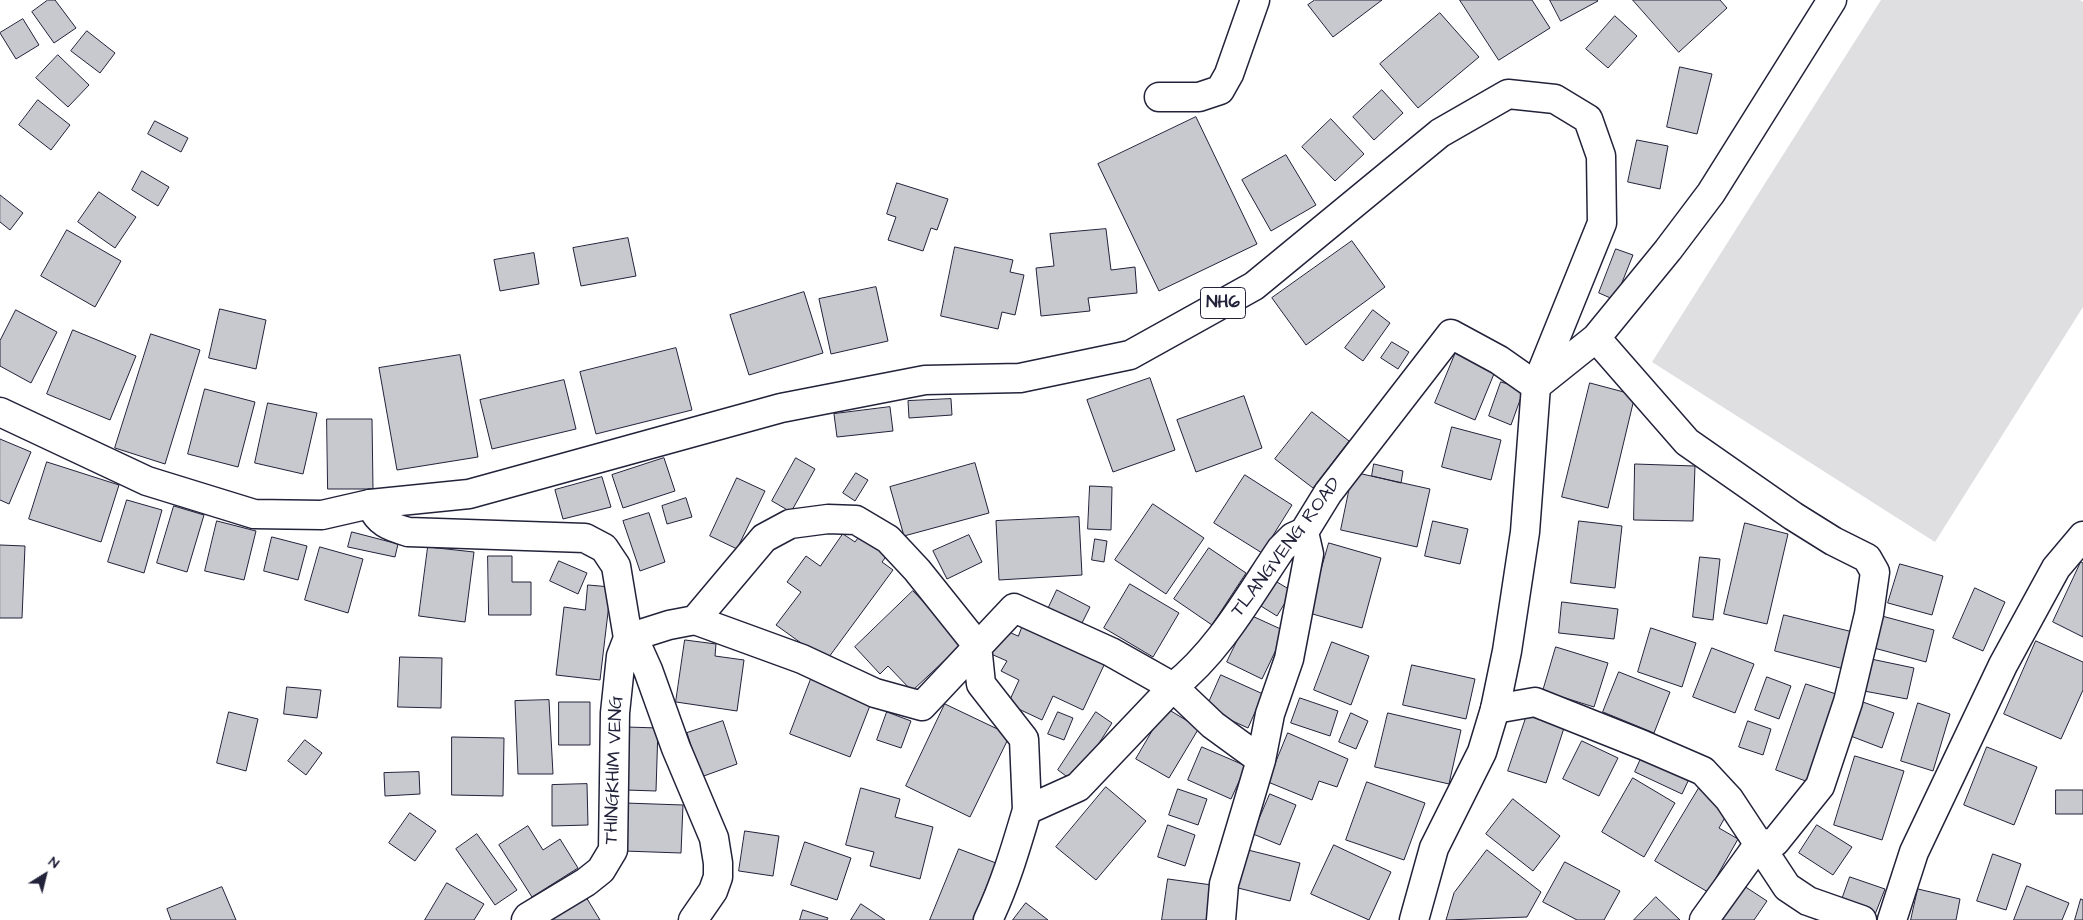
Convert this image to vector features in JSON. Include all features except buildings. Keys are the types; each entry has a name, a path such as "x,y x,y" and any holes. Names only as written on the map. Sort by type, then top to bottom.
{"main road":[{"path":"1159,97 1200,97 1220,90 1229,74 1255,0"},
{"path":"1536,386 1596,338 1668,250 1711,193 1832,0"},
{"name":"NH6","path":"0,412 147,480 254,514 322,515 370,504 469,494 781,408 925,380 1020,378 1130,355 1254,286 1440,133 1508,94 1555,99 1588,119 1601,156 1602,224 1536,386 1525,532 1507,651 1495,709 1482,752 1434,848 1416,906 1414,920"},
{"name":"TLANGVENG ROAD","path":"1027,810 1078,786 1173,687 1191,673 1217,642 1287,542 1304,532 1328,493 1450,334 1498,360 1536,386"},
{"path":"1596,338 1687,442 1793,516 1832,541 1867,558 1875,572 1869,614 1848,702 1820,786 1775,842 1758,845 1704,920"},
{"path":"370,504 376,516 388,526 408,532 585,538 604,548 616,566 628,638 638,650 648,670 676,748 714,838 718,877 713,891 693,920"},
{"path":"695,620 764,538 790,524 828,519 856,520 888,539 917,570 977,646 981,684 1024,739 1027,810 1011,861 988,920"},
{"path":"1221,920 1224,884 1260,760 1270,714 1291,650 1309,554 1304,532"},
{"path":"1892,920 1914,852 2003,665 2056,568 2083,536"},
{"path":"628,638 668,625 695,620 802,659 875,693 922,706 1014,608 1111,652 1173,687 1213,725 1260,760"},
{"name":"THINGKHIM VENG","path":"526,920 586,882 601,870 613,850 615,713 621,656 628,638"},
{"path":"1495,709 1535,702 1643,744 1703,771 1729,799 1786,887 1808,901 1862,920"}],"shaded area":[{"path":"1881,0 2080,0 2083,2 2083,307 1935,542 1652,362"}]}
